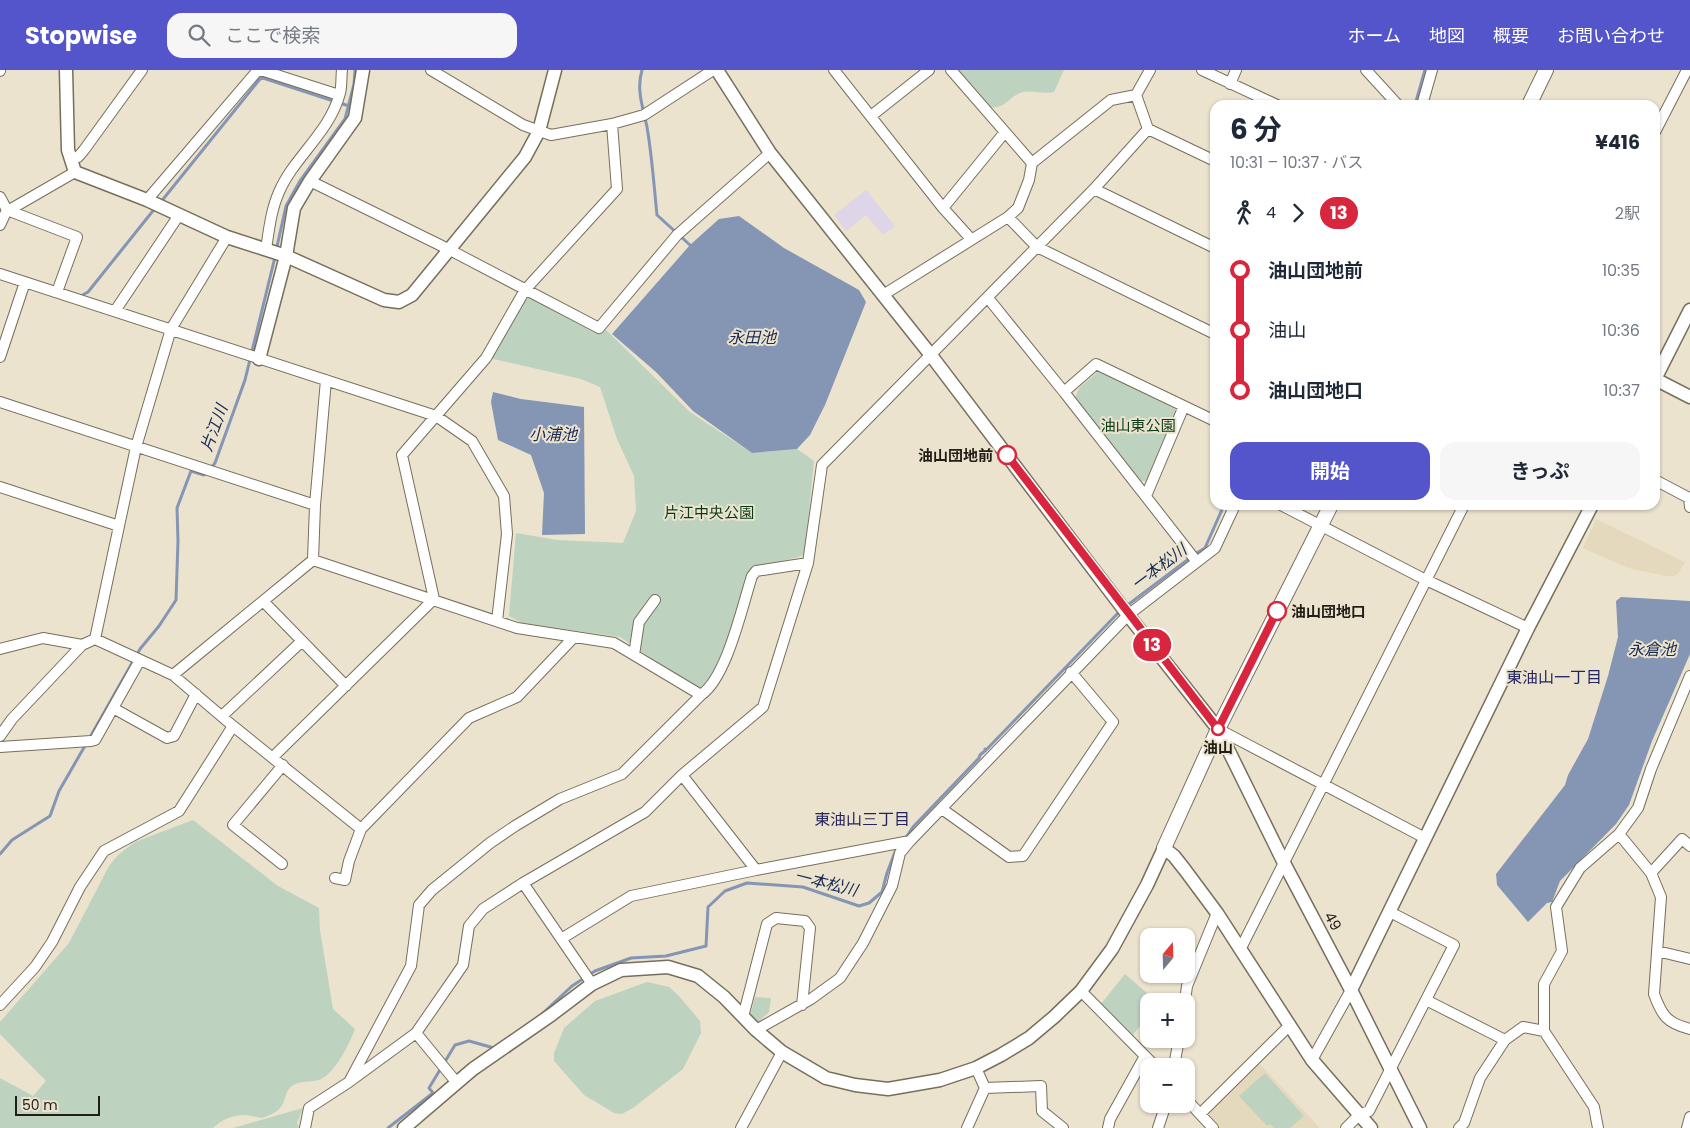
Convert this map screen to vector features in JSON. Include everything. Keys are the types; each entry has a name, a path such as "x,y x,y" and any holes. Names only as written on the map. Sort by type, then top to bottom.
{"main road":[{"path":"1531,100 1546,70"},
{"path":"1164,848 1218,729 1328,510"}],"street":[{"path":"66,70 68,150 75,172 154,203 227,237 286,256 384,300 399,302 412,295 524,157 539,131 555,70"},
{"path":"70,158 78,157 84,150 142,70"},
{"path":"154,203 260,70 339,95"},
{"path":"268,249 272,216 279,192 293,167 320,133 336,105 342,70"},
{"path":"259,359 286,256 294,208 310,181 355,118 363,70"},
{"path":"438,72 523,125 551,135 612,124 644,115 715,70"},
{"name":"49","path":"715,70 770,153 930,354 1218,729 1284,863 1351,990 1420,1128"},
{"path":"834,70 943,208 971,240"},
{"path":"871,116 929,70"},
{"path":"951,70 1032,163"},
{"path":"1150,70 1136,95 1148,129 1210,159"},
{"path":"1202,70 1266,100"},
{"path":"1230,84 1236,70"},
{"path":"1366,70 1393,100"},
{"path":"1423,100 1432,70"},
{"path":"1660,122 1686,71"},
{"path":"883,295 1008,217 1018,208 1029,180 1032,163 1111,100 1136,95"},
{"path":"434,599 402,455 486,358 525,290 618,189 612,124"},
{"path":"305,1128 309,1108 349,1082 416,1033 463,965 470,926 483,909 523,883 645,812 682,776 763,707 808,563 822,464 988,298 1094,189 1148,129"},
{"path":"943,208 1006,132"},
{"path":"310,181 448,249 599,328 677,235 770,153"},
{"path":"7,210 12,209 75,172"},
{"path":"1094,189 1210,246"},
{"path":"0,197 7,210 77,237 57,292"},
{"path":"0,225 7,210"},
{"path":"115,311 179,215"},
{"path":"1008,217 1037,247 1210,332"},
{"path":"95,639 136,447 171,329 227,237"},
{"path":"0,274 23,286 73,297 436,416 472,441 504,496 507,534 498,621"},
{"path":"0,357 23,286"},
{"path":"988,298 1194,558"},
{"path":"1660,369 1690,310"},
{"path":"1064,392 1096,364 1210,419"},
{"path":"173,675 313,560 315,504 326,380"},
{"path":"1660,382 1690,397"},
{"path":"0,402 315,504"},
{"path":"1146,496 1184,406"},
{"path":"1660,483 1689,498 1690,507"},
{"path":"0,487 119,526"},
{"path":"756,1030 802,1004 840,978 863,942 892,886 900,853 908,841 942,809 1128,614 1194,558 1215,548 1232,510"},
{"path":"1291,510 1426,579 1528,628"},
{"path":"1240,948 1461,510"},
{"path":"1312,1060 1351,990 1528,628 1589,510"},
{"path":"313,560 517,628 614,643 701,695"},
{"path":"349,1082 411,966 419,906 432,890 490,843 515,826 560,799 622,774 708,690 724,666 752,576 756,571 808,563"},
{"path":"273,757 434,599"},
{"path":"634,655 639,622 655,600"},
{"path":"263,601 346,686"},
{"path":"335,878 344,880 361,829 469,718 517,697 574,637"},
{"path":"0,649 43,638 82,645"},
{"path":"0,736 12,718 82,645 95,639 173,675 361,829"},
{"path":"222,716 302,642"},
{"path":"0,747 95,740 140,660"},
{"path":"942,809 1009,857 1023,856 1113,722 1071,672"},
{"path":"1598,1128 1594,1107 1544,1031 1544,984 1562,950 1556,907 1580,868 1619,834 1638,808 1651,769 1685,698 1690,676"},
{"path":"113,708 167,738 174,736 196,694"},
{"path":"0,1005 35,967 48,948 92,866 104,851 179,811 233,726"},
{"path":"1218,729 1425,838"},
{"path":"280,859 233,825 283,765"},
{"path":"682,776 756,870"},
{"path":"1619,834 1651,874 1661,896 1654,994 1659,1008 1668,1020 1675,1025 1690,1029"},
{"path":"1651,874 1682,839 1690,846"},
{"path":"562,939 631,896 908,841"},
{"path":"404,1128 473,1069 543,1021 592,983 621,970 668,968 698,976 724,997 756,1030 782,1052 826,1078 855,1085 888,1089 940,1080 976,1068 1029,1038 1081,991 1112,949 1147,885 1164,848 1174,856 1217,914 1312,1060 1371,1128"},
{"path":"523,883 592,983"},
{"path":"1346,1128 1359,1115 1369,1111 1454,945 1390,912"},
{"path":"1186,993 1187,986 1217,914"},
{"path":"743,1017 767,924 776,918 806,921 810,928 802,1004"},
{"path":"1657,951 1690,959"},
{"path":"1081,991 1145,1056 1110,1119 1108,1128"},
{"path":"1426,1000 1505,1040"},
{"path":"1200,1114 1289,1026"},
{"path":"1459,1128 1464,1124 1480,1078 1505,1040 1523,1027 1544,1031"},
{"path":"416,1033 457,1083"},
{"path":"741,1128 782,1052"},
{"path":"967,1128 985,1088 976,1068"},
{"path":"985,1088 1041,1086 1042,1111 1062,1128"},
{"path":"1195,1109 1213,1128"},
{"path":"1158,1128 1163,1113"},
{"path":"1687,1128 1690,1117"}],"shaded area":[{"path":"866,190 895,226 883,235 866,215 846,231 834,215"},
{"path":"1596,519 1685,562 1678,574 1666,576 1628,568 1583,548"},
{"path":"1257,1061 1320,1128 1216,1128 1203,1114"}],"green space":[{"path":"957,70 1064,70 1054,92 1022,92 1001,106 994,108 990,107"},
{"name":"片江中央公園","path":"531,296 541,300 593,332 605,329 690,412 752,453 797,449 814,461 805,551 802,556 756,568 736,614 719,663 706,688 697,689 620,637 522,623 509,616 516,533 557,540 623,543 636,511 634,476 617,439 600,387 581,379 489,358 522,302"},
{"name":"油山東公園","path":"1100,370 1175,409 1178,414 1147,481 1140,481 1075,398 1079,388"},
{"path":"193,820 278,886 319,908 320,930 333,1009 355,1029 341,1057 332,1071 321,1079 298,1083 292,1086 280,1108 263,1118 246,1115 231,1117 223,1120 213,1128 0,1128 0,1078 33,1096 46,1081 0,1034 0,1022 69,943 109,866 118,855 135,842"},
{"path":"1125,974 1147,993 1140,993 1140,1026 1133,1035 1101,1004"},
{"path":"647,982 669,987 679,996 700,1021 701,1033 683,1069 633,1108 622,1114 614,1113 584,1095 554,1061 554,1053 564,1028 595,1001"},
{"path":"755,997 771,998 769,1012 756,1024 749,1020"},
{"path":"1265,1073 1304,1116 1290,1128 1274,1128 1270,1124 1267,1126 1239,1096"},
{"path":"303,1108 297,1123 299,1128 233,1128"}],"water":[{"name":"永田池","path":"739,216 784,248 859,290 866,302 825,405 810,435 797,449 752,453 693,411 656,372 612,334 690,245 719,219"},
{"name":"小浦池","path":"493,392 521,399 584,407 585,534 542,535 544,493 531,455 498,440 491,402"},
{"name":"永倉池","path":"1621,597 1690,601 1690,654 1652,741 1629,805 1616,824 1560,881 1552,902 1547,903 1528,922 1497,885 1496,874 1565,785 1568,775 1588,739 1618,637 1616,601"}],"waterway":[{"name":"片江川","path":"276,251 286,206 300,181 345,119 354,84 355,70"},
{"path":"642,70 640,92 649,138 657,215 690,245"},
{"name":"一本松川","path":"1416,100 1425,70"},
{"path":"160,203 260,79 263,78 349,106"},
{"path":"79,297 88,292 156,207"},
{"name":"片江川","path":"211,468 215,463 245,380 275,257"},
{"name":"片江川","path":"89,739 140,649 159,626 176,600 177,508 191,471 204,475 207,472"},
{"name":"一本松川","path":"1195,554 1205,548 1222,510"},
{"name":"一本松川","path":"1125,607 1190,558"},
{"name":"一本松川","path":"905,839 913,827 979,758 985,749 1120,611"},
{"name":"片江川","path":"0,854 12,840 50,816 59,791 86,744"},
{"name":"一本松川","path":"542,1014 572,986 595,971 631,958 666,956 706,946 708,907 725,891 747,883 803,887 859,906 869,903 882,892 895,852"},
{"name":"一本松川","path":"388,1128 433,1093 429,1088 455,1045 469,1041 494,1048"}],"bus line":[{"name":"13","path":"1007,455 1218,729 1277,611"}],"place":[{"name":"油山団地前","path":"1007,455"},
{"name":"油山団地口","path":"1277,611"},
{"name":"油山","path":"1218,729"}],"district":[{"name":"東油山一丁目","path":"1554,677"},
{"name":"東油山三丁目","path":"862,819"}]}
